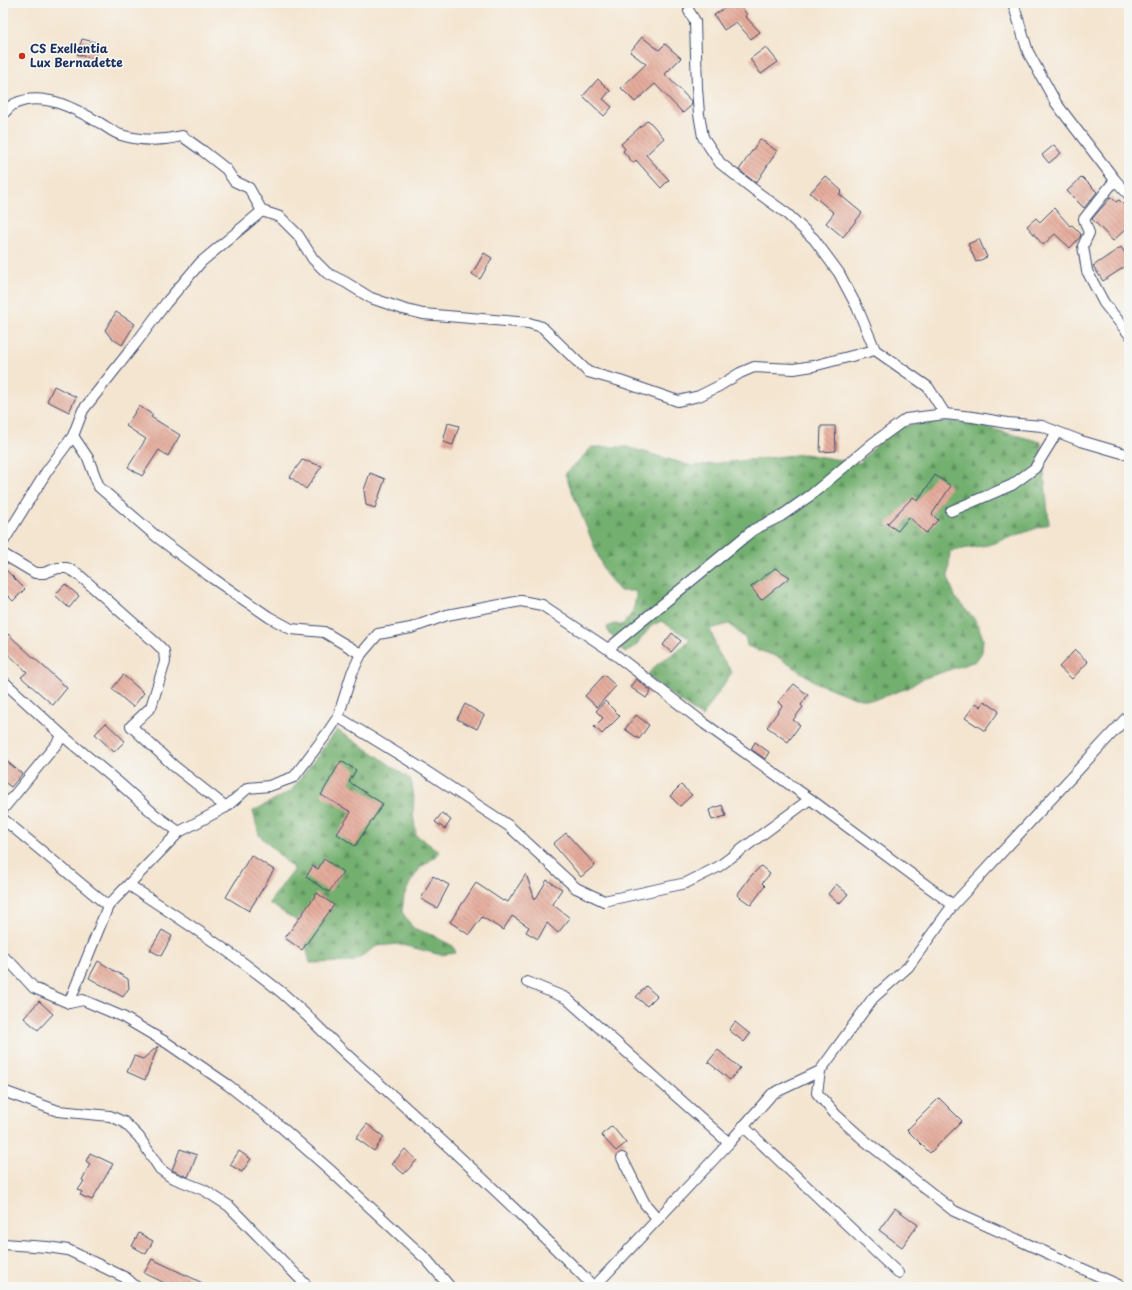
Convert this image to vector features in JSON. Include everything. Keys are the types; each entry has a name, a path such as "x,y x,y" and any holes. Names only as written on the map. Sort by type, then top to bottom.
{"street":[{"path":"1013,3 1028,52 1056,103 1115,180 1129,195"},
{"path":"690,11 695,21 697,88 703,137 720,163 786,213 814,239 839,274 857,306 875,350 928,387 945,414"},
{"path":"3,114 14,104 34,99 52,100 80,113 120,135 139,139 166,140 182,136 226,169 234,181 249,188 262,211 280,217 298,235 313,259 327,273 371,298 402,309 424,314 529,323 542,327 588,372 620,381 678,401 699,396 719,386 740,372 754,367 794,369 813,366 875,350"},
{"path":"1115,180 1084,219 1088,233 1083,246 1087,271 1104,302 1129,334"},
{"path":"3,542 47,471 73,436 83,410 166,303 201,262 262,211"},
{"path":"608,649 754,530 780,516 811,495 873,443 906,419 945,414 1007,423 1042,426 1081,441 1129,455"},
{"path":"951,511 1012,485 1035,468 1057,432"},
{"path":"73,436 88,458 100,487 157,537 269,617 291,629 324,632 361,654"},
{"path":"3,554 35,573 44,573 58,568 67,568 78,574 164,651 165,662 151,707 130,726 174,766 226,807"},
{"path":"69,1003 108,906 179,832 226,807 248,788 269,786 294,777 338,717 352,673 361,654 378,634 411,628 447,615 521,601 542,605 608,649 705,724 810,799 953,905"},
{"path":"3,681 63,736 154,814 179,832"},
{"path":"1123,1287 954,1211 864,1140 836,1115 817,1093 820,1071 873,998 908,966 953,905 1129,715"},
{"path":"338,717 418,766 509,826 576,888 604,901 686,883 718,867 810,799"},
{"path":"3,809 63,736"},
{"path":"3,819 108,906"},
{"path":"129,885 197,930 281,993 350,1058 449,1146 594,1287 729,1143 772,1094 820,1071"},
{"path":"3,957 11,963 34,988 69,1003 84,1000 123,1017 168,1044 228,1085 279,1125 330,1170 427,1260 450,1287"},
{"path":"527,982 566,998 729,1143"},
{"path":"3,1090 58,1111 110,1116 124,1122 139,1137 160,1169 171,1177 204,1190 229,1206 308,1287"},
{"path":"743,1126 898,1273"},
{"path":"622,1158 645,1204 658,1219"},
{"path":"3,1244 68,1250 126,1278 136,1287"}],"green space":[{"path":"931,419 974,424 1041,442 1049,524 988,545 950,551 948,577 956,599 977,622 983,639 982,652 976,661 922,679 908,688 874,700 855,698 817,683 778,657 747,646 746,639 729,624 710,629 718,652 732,672 702,717 647,676 657,665 686,644 690,638 661,621 651,626 633,649 625,652 614,642 614,637 609,634 607,627 614,624 622,625 626,621 633,610 636,591 620,591 605,573 565,474 592,447 627,447 692,466 804,454 859,463 879,443 901,427"},
{"path":"337,730 411,780 414,797 413,813 416,835 440,852 420,868 410,883 404,896 402,912 413,928 432,935 453,946 456,953 441,955 399,944 377,946 352,962 310,963 297,921 269,903 294,869 259,835 253,811 291,791"}],"building":[{"path":"732,3 739,3 747,15 745,16 760,32 751,39 736,22 724,30 714,15"},
{"path":"642,37 659,50 665,44 681,58 665,74 691,101 692,105 683,113 655,84 635,102 621,88 646,64 630,52"},
{"path":"82,39 99,43 94,59 77,54"},
{"path":"766,47 778,62 761,74 750,59"},
{"path":"598,79 610,91 603,99 612,107 604,116 583,96"},
{"path":"648,120 664,138 646,155 669,180 661,188 636,160 633,163 623,151 625,149 621,144"},
{"path":"760,139 777,151 756,183 739,170"},
{"path":"1054,145 1061,153 1049,163 1042,155"},
{"path":"825,176 842,191 839,194 862,213 843,237 826,223 834,213 810,193"},
{"path":"1082,177 1097,192 1084,208 1067,191"},
{"path":"1111,197 1116,202 1119,200 1129,210 1129,226 1113,241 1092,219"},
{"path":"1054,208 1070,226 1072,225 1081,234 1070,248 1055,234 1043,245 1027,226 1036,218 1040,222"},
{"path":"979,239 987,257 976,262 968,244"},
{"path":"1121,247 1129,259 1129,264 1103,281 1093,266"},
{"path":"484,253 492,258 480,279 472,274"},
{"path":"116,312 135,324 122,345 111,338 105,330"},
{"path":"54,386 76,397 69,412 47,401"},
{"path":"139,406 153,415 151,417 180,435 168,456 159,450 142,476 128,467 146,439 126,426"},
{"path":"448,423 459,426 453,445 443,442"},
{"path":"821,426 835,426 836,451 820,452"},
{"path":"302,460 322,466 306,489 290,477"},
{"path":"370,473 385,479 375,508 366,505 364,490"},
{"path":"935,475 951,486 932,514 938,520 926,533 909,517 898,531 887,524 913,497 918,501"},
{"path":"3,567 25,589 13,601 3,591"},
{"path":"775,568 790,577 761,600 751,587"},
{"path":"65,584 79,596 69,608 55,595"},
{"path":"672,633 681,641 671,652 663,645"},
{"path":"8,634 67,688 53,705 21,677 27,672 3,649 3,640"},
{"path":"1075,650 1088,662 1072,679 1059,667"},
{"path":"123,675 144,693 133,707 112,689"},
{"path":"604,675 616,686 597,707 585,696"},
{"path":"636,679 651,691 646,698 630,687"},
{"path":"794,684 808,695 801,705 803,707 793,720 800,725 788,742 767,727 782,706 778,702"},
{"path":"605,701 620,716 602,734 594,727 603,718 596,711"},
{"path":"984,701 999,711 985,731 965,718 976,703 981,707"},
{"path":"465,704 484,715 477,729 457,719"},
{"path":"636,715 649,725 639,739 625,729"},
{"path":"106,723 125,741 114,752 95,734"},
{"path":"755,742 769,752 765,759 751,749"},
{"path":"3,758 22,774 11,787 3,781"},
{"path":"341,761 356,770 349,782 383,804 355,846 337,834 351,812 321,795"},
{"path":"681,785 692,795 680,806 670,796"},
{"path":"722,805 726,816 712,820 709,810"},
{"path":"442,813 451,820 445,829 435,822"},
{"path":"566,833 595,865 581,877 553,844"},
{"path":"251,855 274,870 249,911 226,897"},
{"path":"324,859 343,872 329,892 306,877 313,866 318,869"},
{"path":"761,866 770,874 762,883 765,886 751,905 737,895 750,877"},
{"path":"526,874 535,900 547,880 562,889 552,904 570,918 558,933 547,923 538,939 526,932 529,927 512,916 503,930 482,917 469,935 450,922 476,883 503,901 508,902"},
{"path":"433,876 449,885 437,908 421,899"},
{"path":"836,884 848,894 839,904 828,894"},
{"path":"317,893 334,905 302,950 285,938"},
{"path":"162,930 172,936 161,956 150,950"},
{"path":"98,961 128,979 129,988 123,997 89,978"},
{"path":"646,986 657,996 647,1006 636,997"},
{"path":"39,1001 53,1014 38,1030 24,1018"},
{"path":"735,1022 750,1034 744,1042 729,1030"},
{"path":"158,1046 145,1080 127,1072 134,1056 143,1059"},
{"path":"718,1050 740,1068 730,1080 708,1062"},
{"path":"939,1098 962,1121 930,1153 907,1130"},
{"path":"367,1124 384,1137 374,1151 356,1138"},
{"path":"612,1126 626,1143 616,1151 601,1135"},
{"path":"180,1149 197,1155 188,1177 172,1170"},
{"path":"405,1149 417,1160 404,1174 392,1164"},
{"path":"239,1151 251,1159 242,1172 230,1165"},
{"path":"90,1153 113,1164 92,1200 80,1195 82,1192 78,1190 84,1181 82,1180 90,1164 86,1161"},
{"path":"895,1208 918,1225 902,1247 879,1230"},
{"path":"139,1233 153,1241 146,1254 132,1246"},
{"path":"152,1259 211,1287 173,1287 144,1273"}],"place":[{"name":"CS Exellentia Lux Bernadette","path":"22,56"}]}
